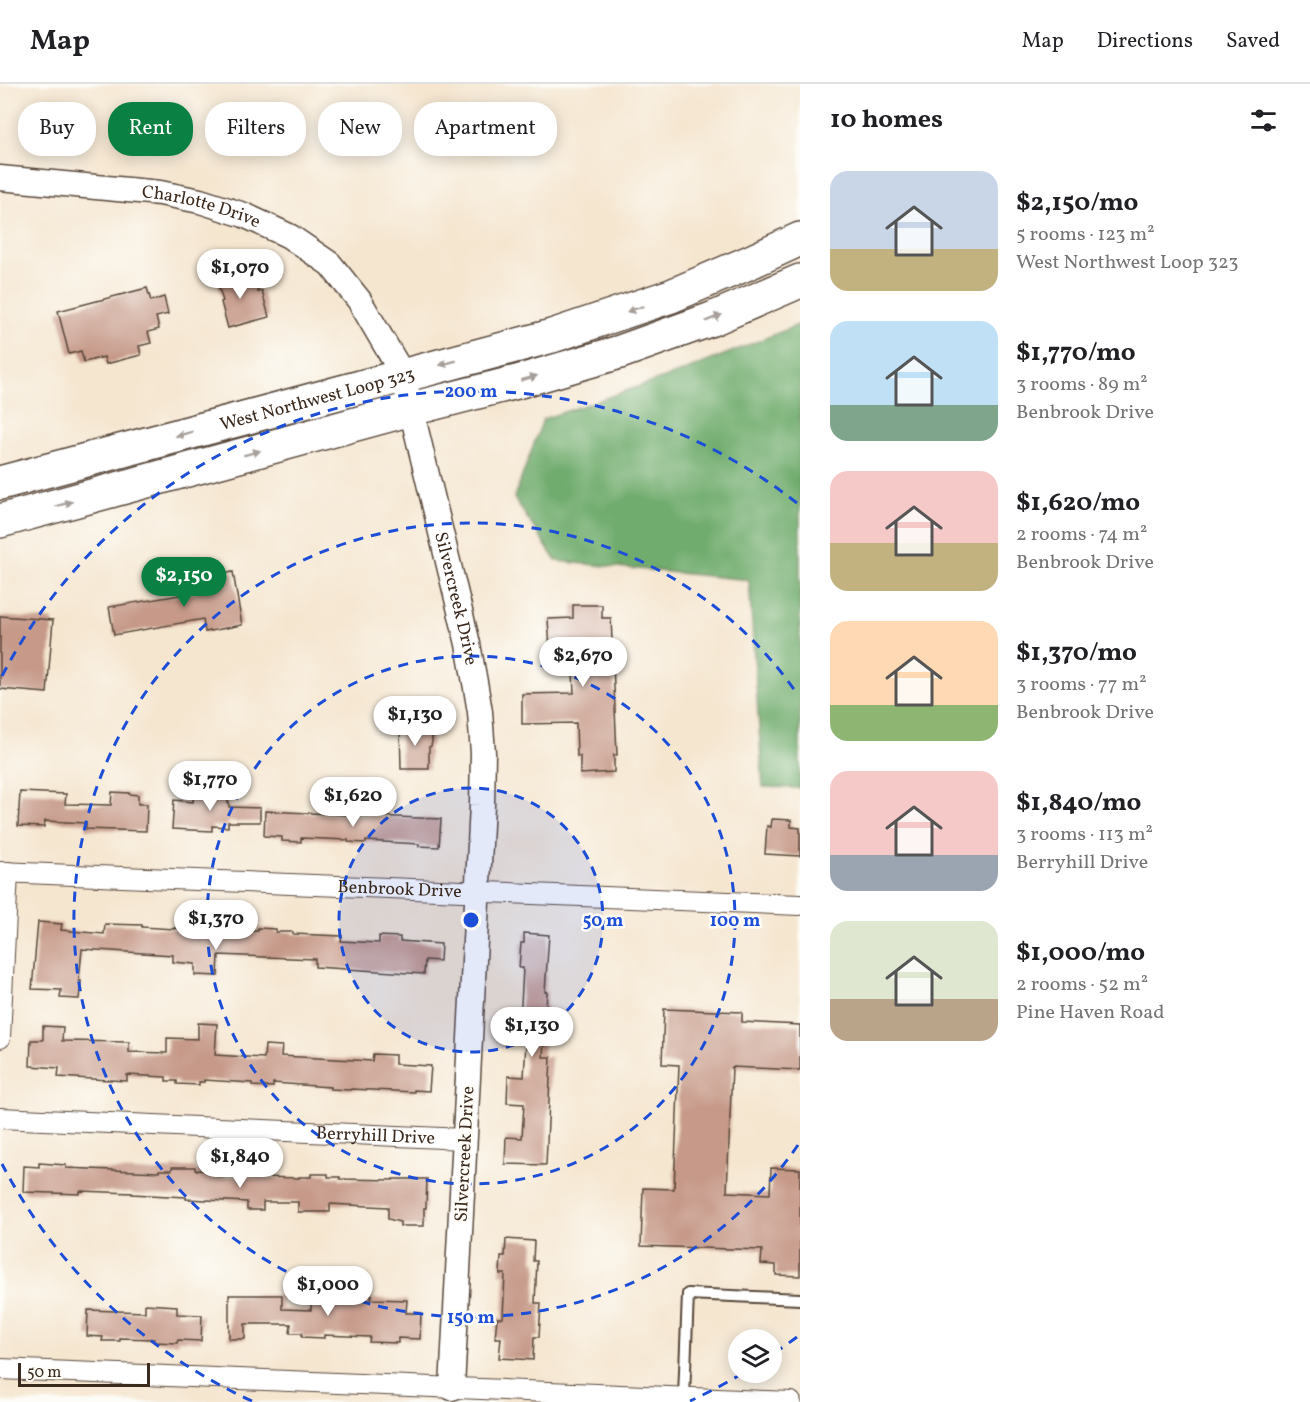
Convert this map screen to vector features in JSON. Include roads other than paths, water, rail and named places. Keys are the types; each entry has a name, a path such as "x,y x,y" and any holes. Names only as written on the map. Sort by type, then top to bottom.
{"highway":[{"name":"West Northwest Loop 323","path":"0,483 552,336 671,296 800,239"},
{"name":"West Northwest Loop 323","path":"0,521 517,382 620,352 712,319 800,280"}],"street":[{"name":"Charlotte Drive","path":"0,178 117,188 200,201 244,215 289,236 330,264 359,300 403,375 411,409"},
{"name":"Silvercreek Drive","path":"411,409 468,644 480,711 483,770 452,1395"},
{"name":"Benbrook Drive","path":"4,872 800,905"},
{"path":"0,1038 4,872"},
{"name":"Berryhill Drive","path":"0,1118 464,1139"},
{"path":"0,1369 452,1395 791,1402"}],"lane":[{"path":"684,1400 688,1294 800,1299"}]}
